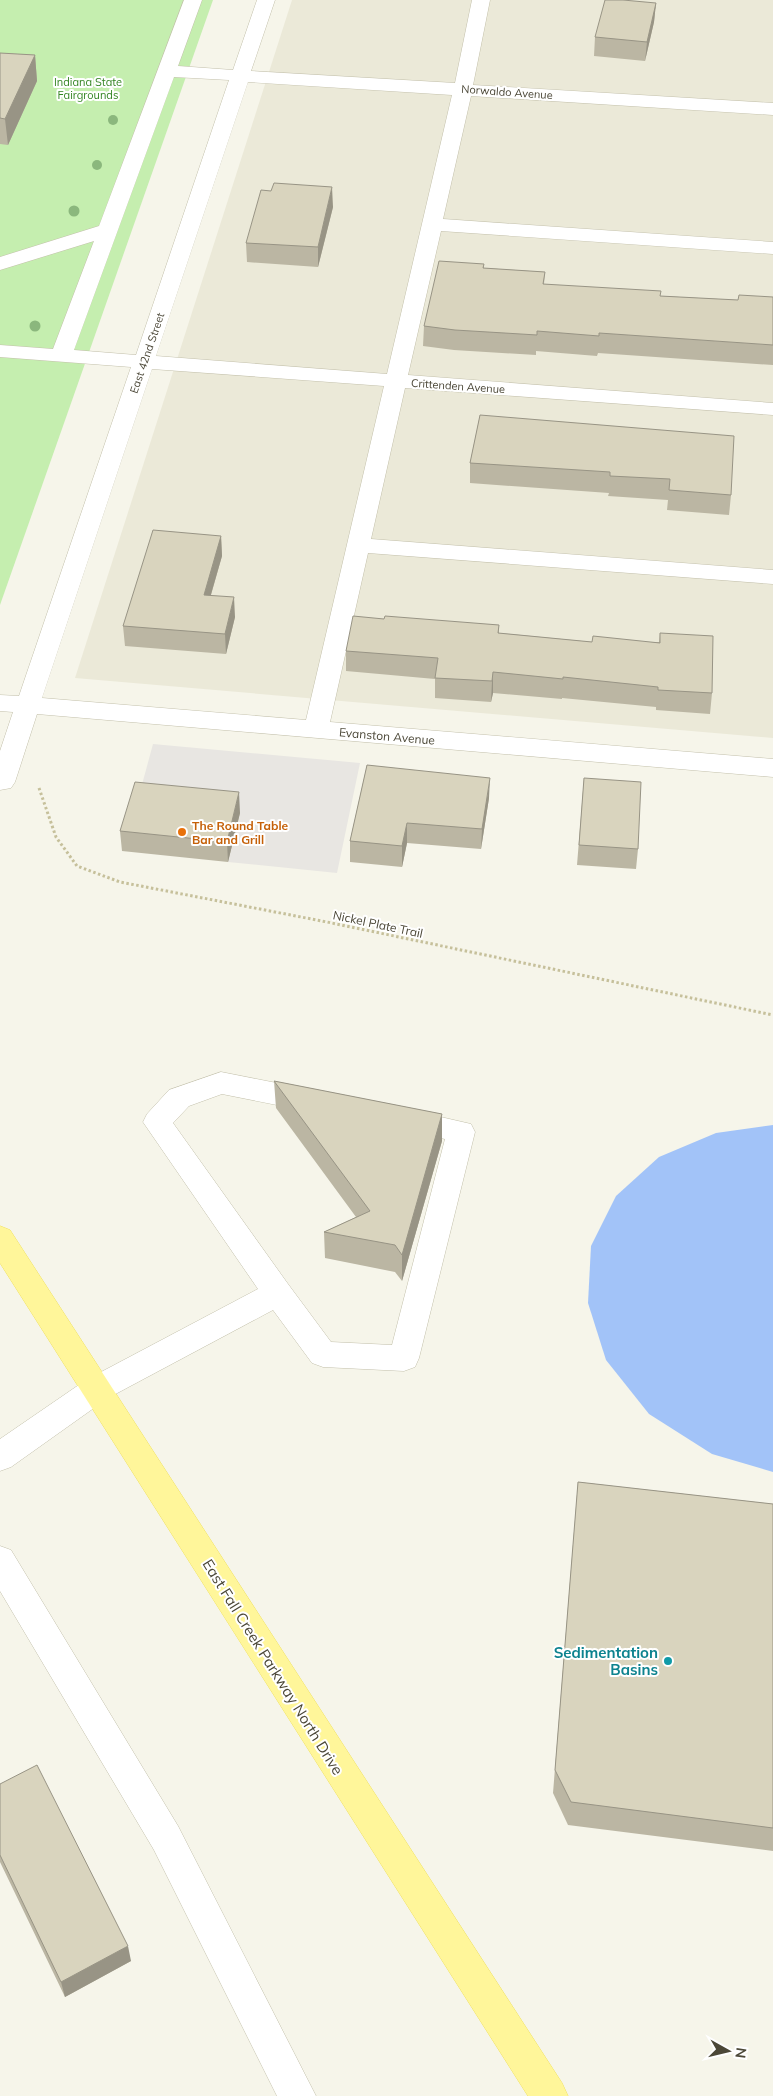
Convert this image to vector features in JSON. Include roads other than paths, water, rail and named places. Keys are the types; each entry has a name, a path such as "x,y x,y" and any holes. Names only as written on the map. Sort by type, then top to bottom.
{"main road":[{"name":"East Fall Creek Parkway North Drive","path":"0,1238 549,2096"}],"street":[{"path":"61,356 193,0"},
{"name":"East 42nd Street","path":"2,782 266,0"},
{"path":"316,730 481,0"},
{"name":"Norwaldo Avenue","path":"167,71 773,109"},
{"path":"431,224 773,248"},
{"path":"0,264 108,230"},
{"name":"Crittenden Avenue","path":"0,351 773,409"},
{"path":"358,545 773,578"},
{"name":"Evanston Avenue","path":"0,703 773,768"},
{"path":"338,1107 221,1083 178,1098 157,1122 277,1293 323,1354 404,1358 461,1132 376,1114"},
{"path":"0,1458 97,1389 277,1293"},
{"path":"0,1560 23,1602 166,1838 297,2096"}],"water":[{"path":"773,1125 773,1472 712,1454 649,1414 606,1360 588,1303 591,1246 616,1196 659,1157 716,1133"}],"place":[{"name":"The Round Table Bar and Grill","path":"182,832"},
{"name":"Sedimentation Basins","path":"668,1661"}],"park label":[{"name":"Indiana State Fairgrounds","path":"88,88"}]}
